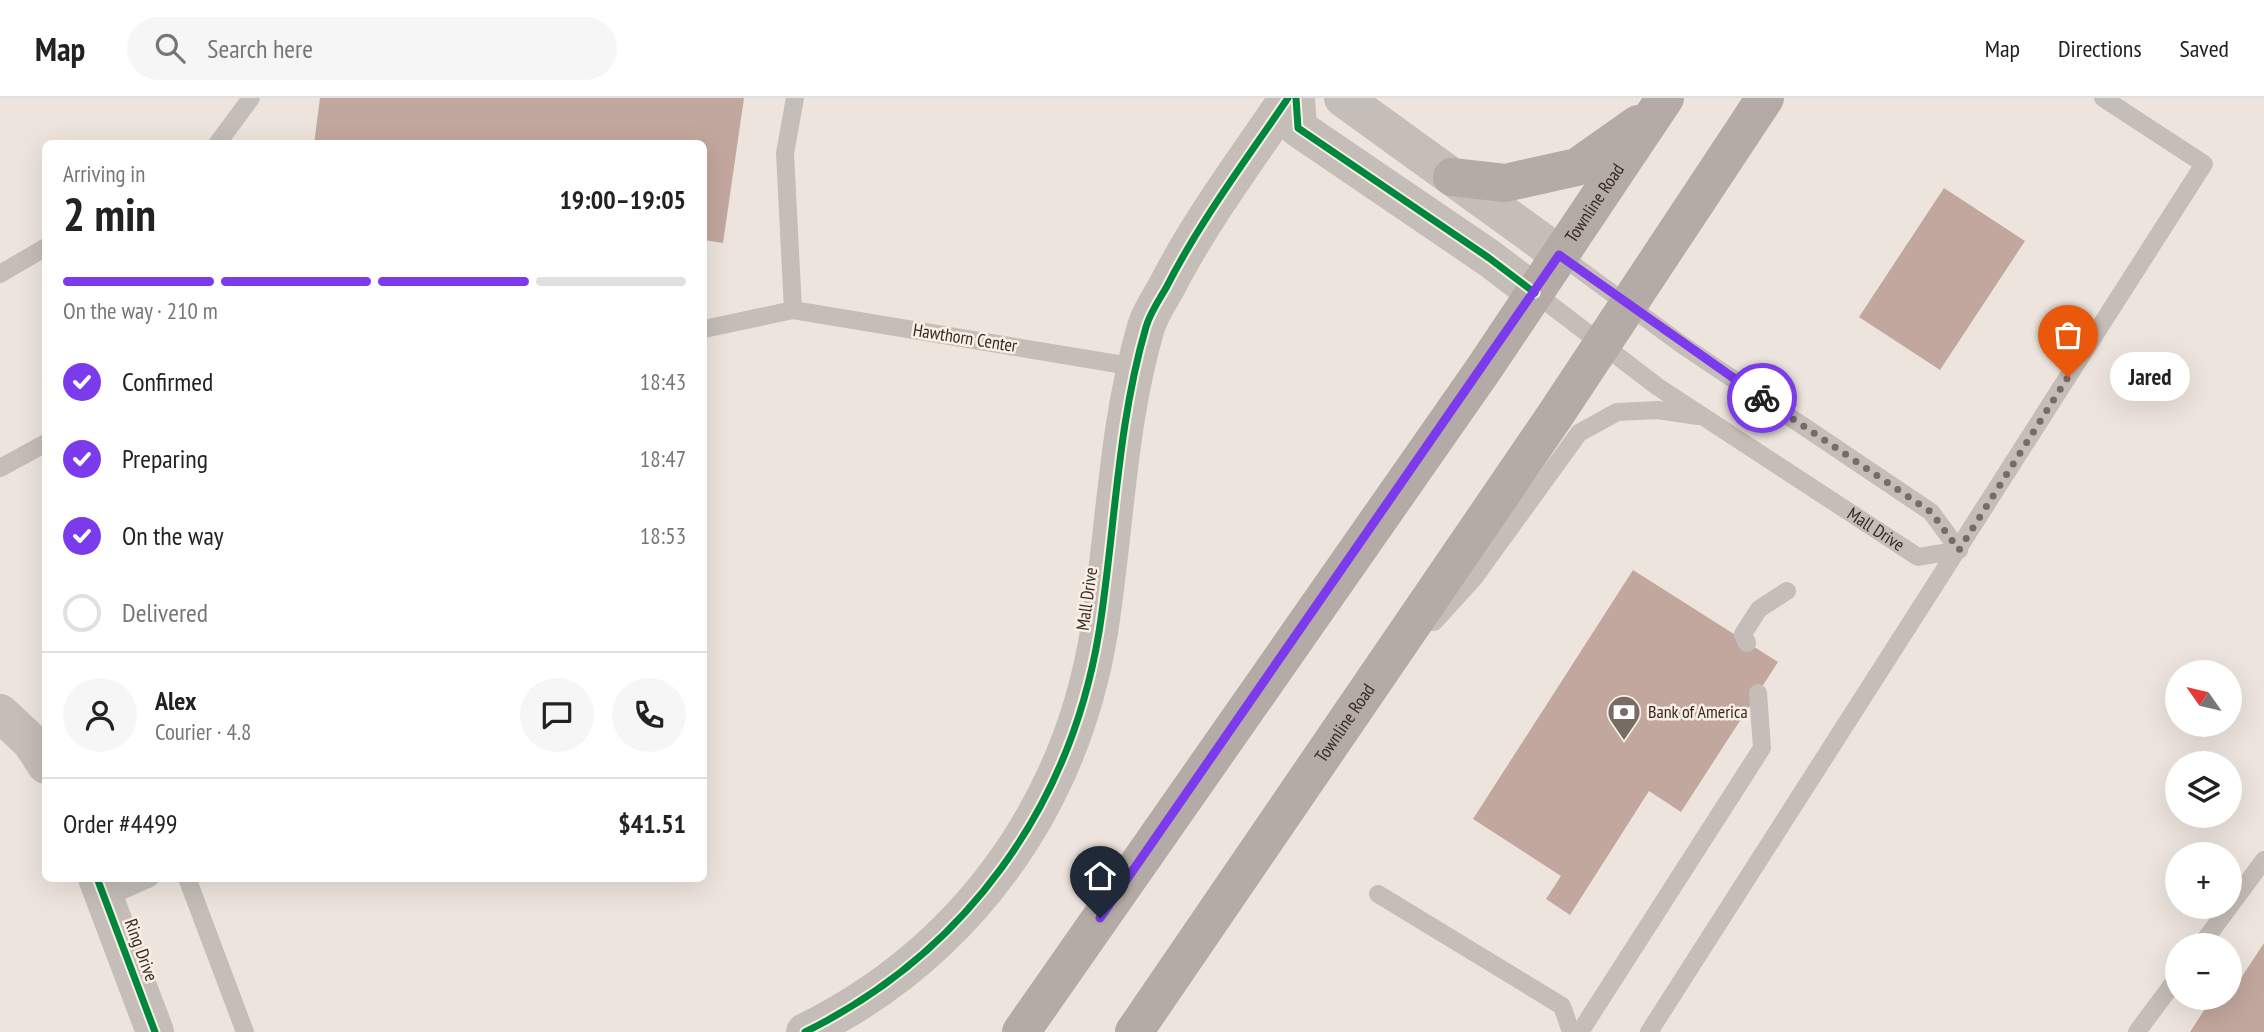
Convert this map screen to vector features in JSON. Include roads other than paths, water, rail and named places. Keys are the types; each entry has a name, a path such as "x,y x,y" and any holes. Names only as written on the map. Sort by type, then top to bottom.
{"main road":[{"name":"Townline Road","path":"1134,1032 1602,344 1765,98"},
{"name":"Townline Road","path":"1021,1032 1535,293 1661,104"},
{"path":"1452,177 1505,183 1577,167 1661,104"}],"street":[{"name":"Mall Drive","path":"805,1032 889,984 926,954 965,915 1042,806 1072,739 1089,684 1136,367 1147,324 1183,256 1288,98"},
{"name":"Mall Drive","path":"1296,98 1298,128 1489,258 1535,293"},
{"path":"1343,98 1559,255"},
{"path":"0,713 31,742 42,759"},
{"name":"Ring Drive","path":"101,888 155,1032"}],"lane":[{"path":"220,140 251,98"},
{"path":"793,310 785,153 795,98"},
{"path":"1649,1032 2204,164 2103,98"},
{"path":"0,274 42,249"},
{"path":"1559,255 1931,512 1959,550"},
{"name":"Mall Drive","path":"1535,293 1703,417 1919,557 1959,550"},
{"name":"Hawthorn Center","path":"707,328 793,310 1136,367"},
{"path":"1354,710 1474,578 1579,433 1617,412 1658,410 1703,417"},
{"path":"0,468 42,445"},
{"path":"1747,643 1743,634 1759,609 1787,591"},
{"path":"1580,1032 1762,748 1758,693"},
{"path":"2210,933 2264,860"},
{"path":"101,888 130,882"},
{"path":"189,882 245,1032"},
{"path":"1378,894 1562,1006 1571,1032"},
{"path":"2137,1032 2165,994"}],"place":[{"name":"Jared","path":"2068,377"},
{"name":"Bank of America","path":"1624,742"}]}
